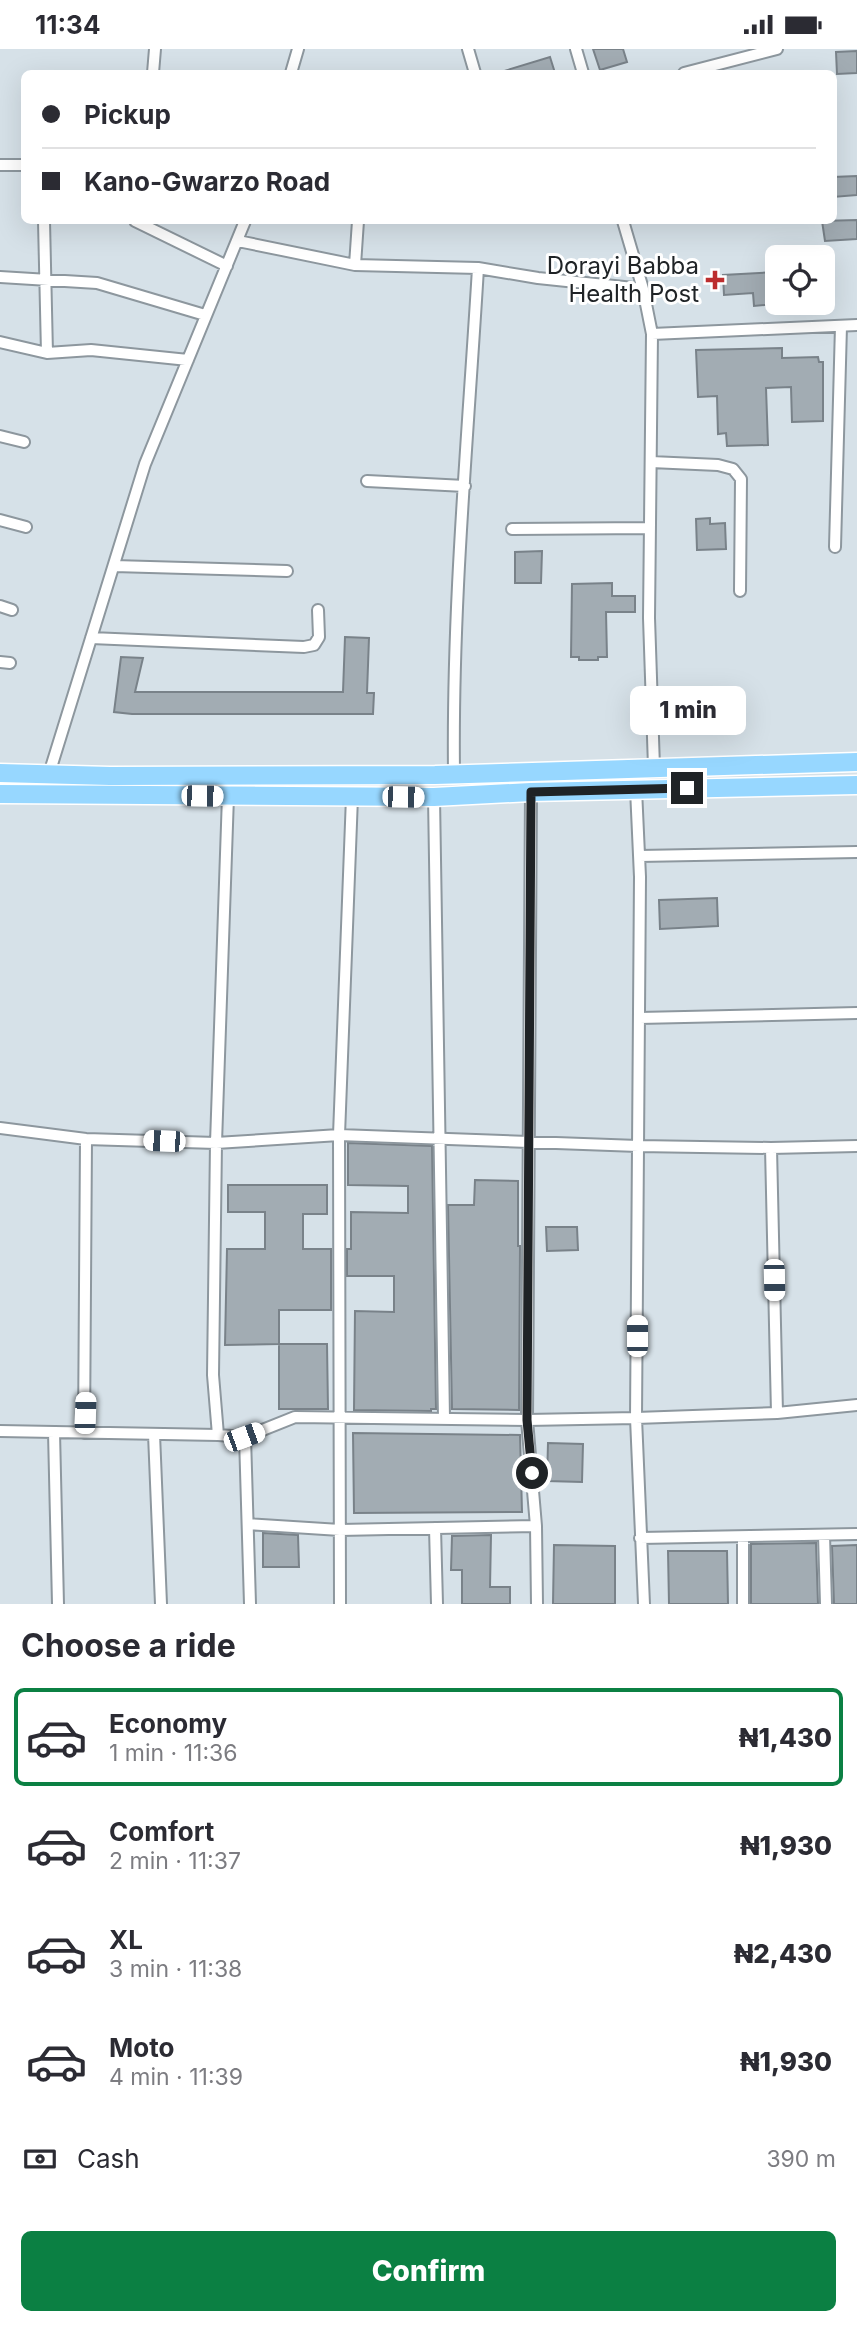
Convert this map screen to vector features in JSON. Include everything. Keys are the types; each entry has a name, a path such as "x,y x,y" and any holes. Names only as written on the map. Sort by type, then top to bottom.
{"main road":[{"path":"0,773 110,776 454,773 857,762"},
{"path":"784,764 786,786"},
{"path":"0,794 434,797 636,789 857,785"}],"street":[{"path":"153,70 155,49"},
{"path":"292,70 298,49"},
{"path":"468,49 474,70"},
{"path":"576,49 582,70"},
{"path":"695,70 774,49"},
{"path":"0,165 21,166"},
{"path":"44,224 47,353"},
{"path":"141,224 227,266"},
{"path":"49,774 145,464 244,224"},
{"path":"355,265 358,224"},
{"path":"624,224 643,289 652,334 649,618 654,767"},
{"path":"238,241 355,265 478,268 538,278 643,289"},
{"path":"454,773 453,701 478,268"},
{"path":"0,277 97,283 205,315"},
{"path":"652,334 857,325"},
{"path":"835,547 841,326"},
{"path":"0,342 47,353 91,351 188,360"},
{"path":"0,436 24,442"},
{"path":"651,462 718,465 733,468 741,479 740,591"},
{"path":"367,481 464,486"},
{"path":"0,520 26,527"},
{"path":"512,529 650,529"},
{"path":"114,566 287,571"},
{"path":"0,606 12,610"},
{"path":"91,638 304,647 314,645 319,637 318,610"},
{"path":"636,789 639,856 636,1418 644,1604"},
{"path":"531,792 527,1420 537,1526 537,1604"},
{"path":"218,1435 212,1375 216,1143 228,796"},
{"path":"340,1604 339,1135 352,797"},
{"path":"434,797 444,1418"},
{"path":"639,856 857,852"},
{"path":"639,1018 857,1013"},
{"path":"0,1128 86,1139 216,1143 339,1135 638,1146 857,1146"},
{"path":"84,1433 86,1139"},
{"path":"771,1148 777,1413"},
{"path":"0,1431 244,1437 295,1417 527,1420 636,1418 777,1413 857,1405"},
{"path":"54,1432 58,1604"},
{"path":"154,1434 161,1604"},
{"path":"244,1437 250,1604"},
{"path":"248,1524 340,1530 537,1526"},
{"path":"435,1528 438,1604"},
{"path":"640,1538 857,1534"},
{"path":"824,1535 826,1604"},
{"path":"743,1537 743,1604"}],"building":[{"path":"593,49 623,49 627,62 600,70"},
{"path":"857,51 857,73 837,74 836,52"},
{"path":"550,57 554,70 507,70"},
{"path":"857,176 857,195 837,197 837,177"},
{"path":"857,220 857,239 825,241 822,224 837,224 837,221"},
{"path":"765,273 765,305 754,306 753,293 724,295 723,275"},
{"path":"782,348 782,358 818,357 819,362 823,362 823,421 792,422 791,387 766,388 768,445 727,446 726,433 718,434 717,396 698,397 696,350"},
{"path":"710,518 710,524 725,523 726,549 697,550 696,519"},
{"path":"542,551 541,583 515,583 515,552"},
{"path":"612,583 612,596 635,596 635,612 606,612 607,657 579,660 579,657 571,657 572,584"},
{"path":"345,637 369,638 367,693 374,693 373,714 114,712 121,657 143,658 135,692 343,692"},
{"path":"717,898 718,926 660,929 659,900"},
{"path":"348,1143 432,1146 436,1409 431,1411 354,1410 355,1311 394,1312 394,1276 347,1276 347,1249 351,1249 351,1212 408,1213 408,1186 348,1185"},
{"path":"475,1180 518,1181 519,1410 452,1409 448,1205 474,1205"},
{"path":"228,1185 327,1185 327,1214 303,1214 303,1249 331,1249 331,1310 279,1310 279,1344 225,1345 227,1249 265,1249 265,1212 228,1212"},
{"path":"546,1227 577,1227 578,1250 547,1251"},
{"path":"279,1344 327,1344 328,1409 279,1409"},
{"path":"353,1433 520,1435 522,1512 354,1513"},
{"path":"548,1443 583,1444 582,1482 547,1481"},
{"path":"263,1533 298,1535 299,1567 263,1567"},
{"path":"491,1535 490,1587 510,1587 510,1604 462,1604 462,1570 451,1570 452,1536"},
{"path":"816,1543 818,1604 751,1604 751,1544"},
{"path":"554,1545 615,1546 615,1604 553,1604"},
{"path":"857,1545 857,1604 834,1604 832,1546"},
{"path":"668,1551 727,1551 728,1604 669,1604"}],"place":[{"name":"Dorayi Babba Health Post","path":"715,280"}],"route":[{"path":"532,1473 527,1420 531,792 687,788"}]}
